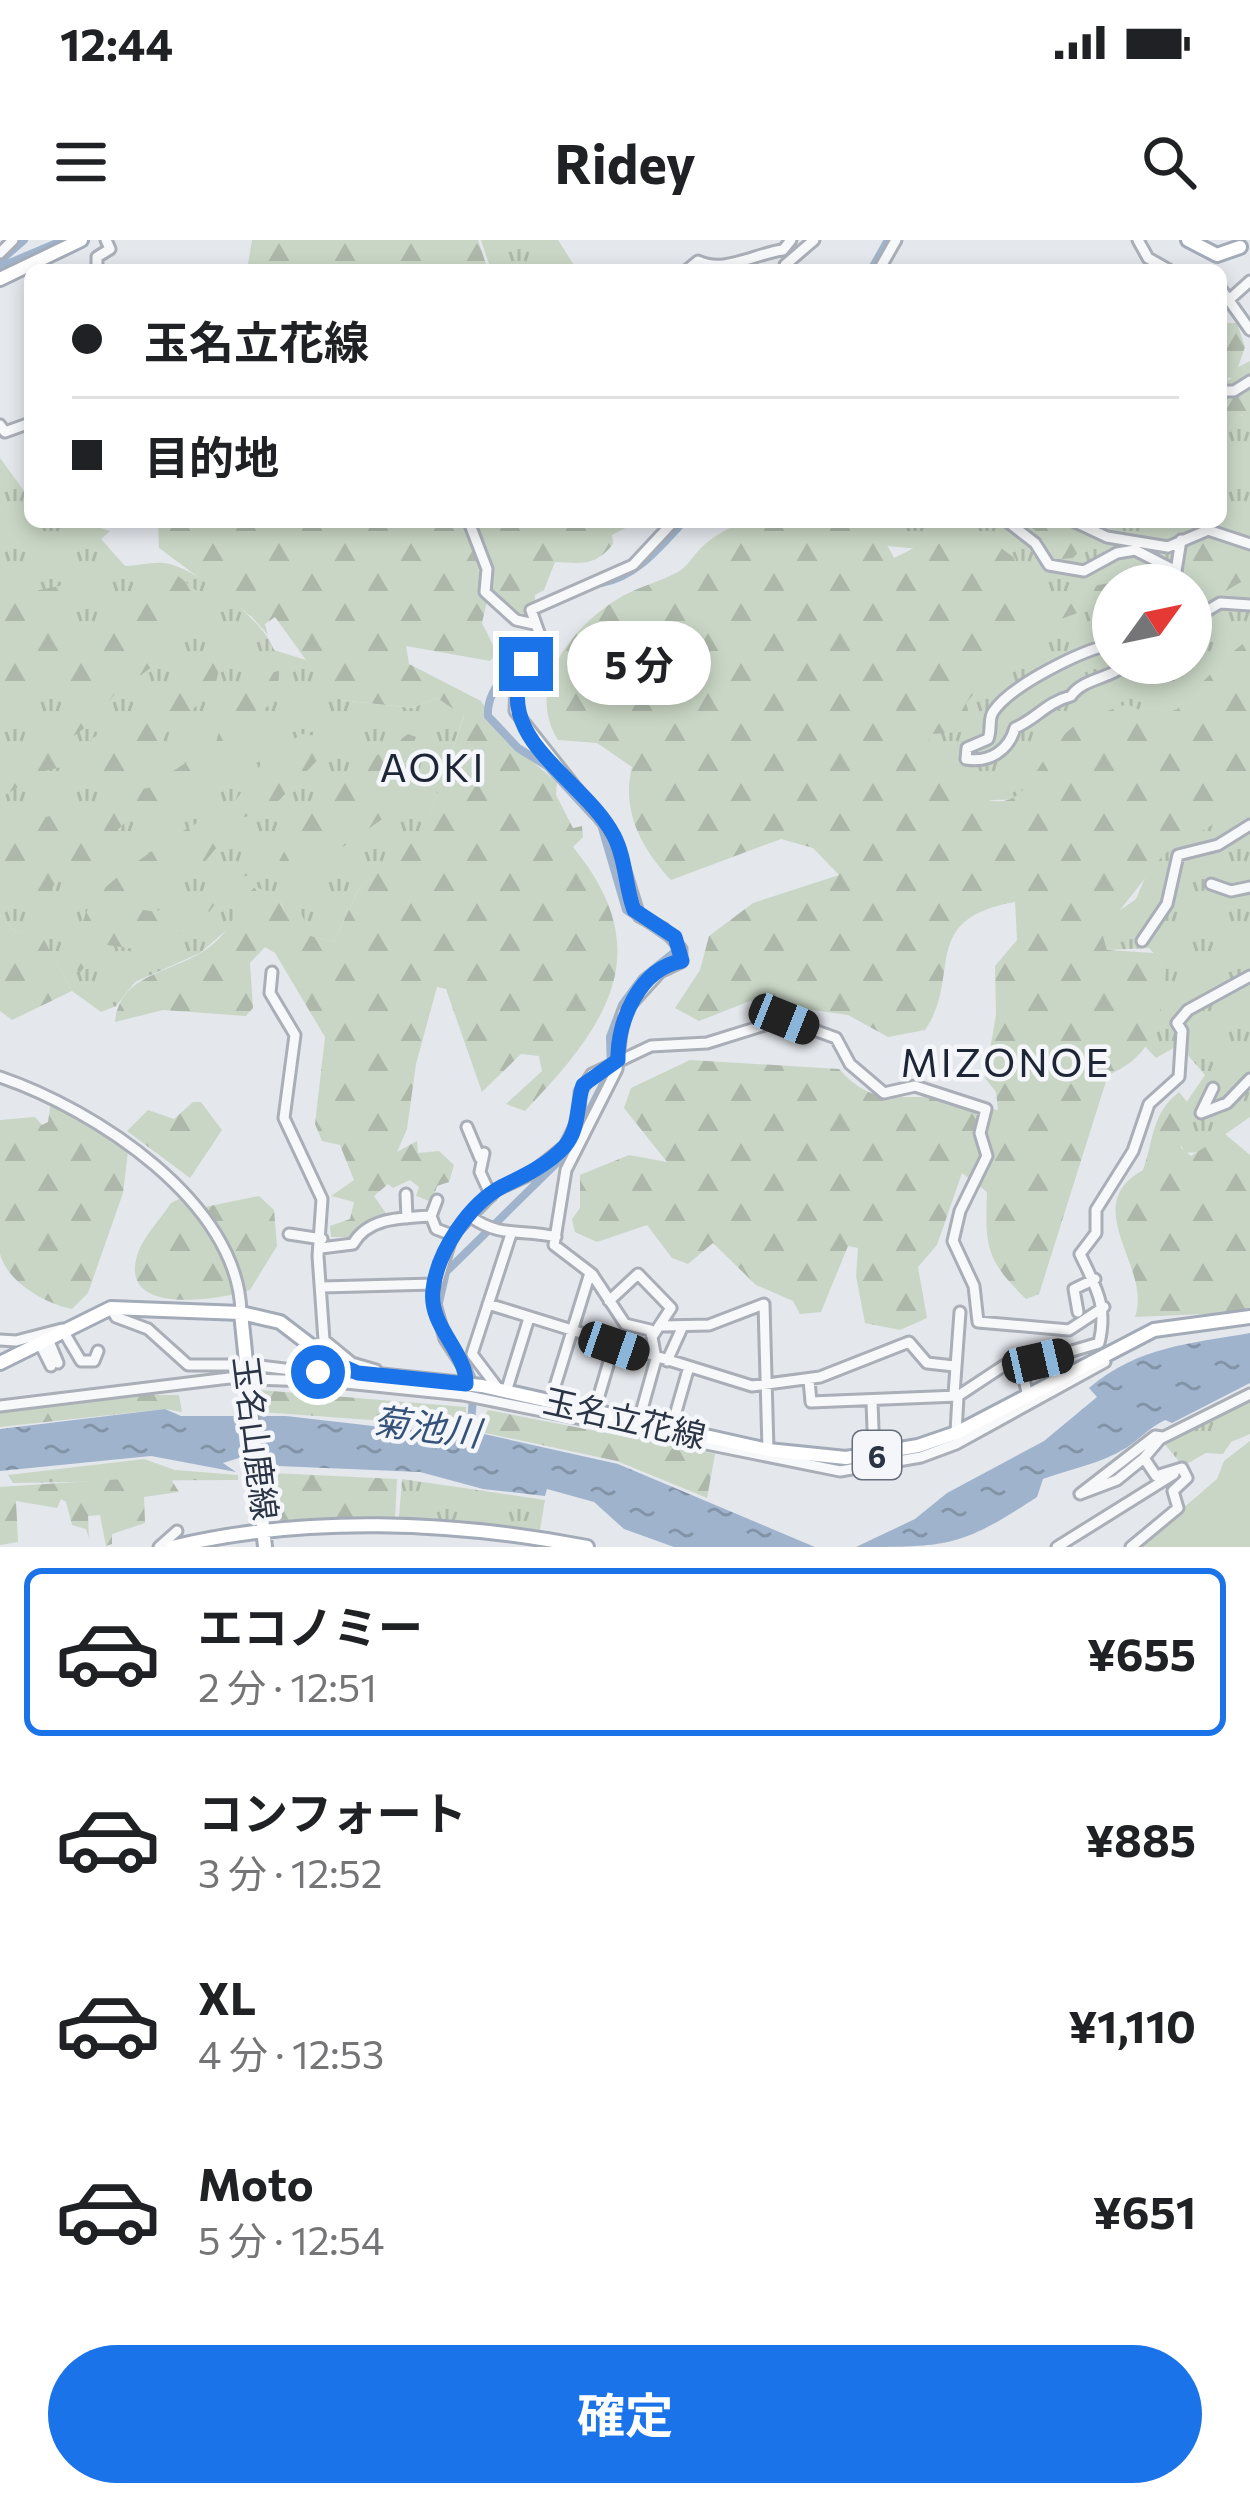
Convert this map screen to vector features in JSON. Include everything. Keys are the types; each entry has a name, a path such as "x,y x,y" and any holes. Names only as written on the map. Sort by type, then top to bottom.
{"main road":[{"path":"31,264 81,240"},
{"path":"1188,240 1217,255 1240,247"},
{"name":"玉名立花線","path":"0,1364 112,1308 241,1313 293,1329 331,1361 358,1373 551,1399 768,1450 817,1457 874,1456 956,1433 1164,1327 1250,1317"},
{"name":"玉名山鹿線","path":"241,1313 264,1536 362,1526 452,1529 586,1547"},
{"path":"172,1547 264,1536"}],"street":[{"path":"0,253 13,240"},
{"path":"97,264 97,257 110,249 106,240"},
{"path":"720,264 783,250 791,240"},
{"path":"787,264 814,240"},
{"path":"1138,240 1148,258 1158,264"},
{"path":"1231,298 1250,281"},
{"path":"1227,294 1250,330"},
{"path":"471,528 488,569 485,592 516,620 534,624"},
{"path":"662,1360 650,1330 625,1324 590,1273 560,1252 556,1237 566,1170 613,1082 623,1013 660,972 680,962 681,949 664,928 639,916 614,836 517,717 516,684 539,651 535,606 622,572 667,528"},
{"path":"1015,528 1035,544 1049,565 1084,571 1117,553 1135,550 1176,571 1181,540"},
{"path":"1088,528 1107,537 1168,547 1203,528"},
{"path":"1212,528 1250,544"},
{"path":"1212,608 1220,603 1250,604"},
{"path":"1092,648 1079,651 1028,682 1021,693 994,710 988,739 968,748 966,759 999,754 1011,743 1015,728 1031,723 1040,710 1092,680"},
{"path":"1142,941 1166,904 1178,855 1218,845 1250,825"},
{"path":"1210,884 1231,892 1250,887"},
{"path":"272,973 270,993 295,1035 284,1118 322,1199 321,1337 352,1363 419,1379"},
{"path":"809,1380 811,1402 956,1395 1018,1356 1038,1361 1099,1343 1104,1307 1081,1252 1096,1233 1096,1210 1133,1151 1149,1104 1179,1077 1182,1030 1178,1023 1188,1010 1250,976"},
{"path":"473,1390 440,1326 434,1284 452,1235 491,1196 565,1146 579,1118 583,1085 613,1062 651,1046 707,1043 784,1019 836,1038 850,1064 884,1093 916,1086 986,1109 980,1133 986,1156 960,1211 953,1241 974,1286 978,1322 1069,1330 1104,1307"},
{"path":"0,1077 129,1144 159,1166 230,1259 241,1313"},
{"path":"1214,1088 1201,1113 1227,1103 1250,1079"},
{"path":"467,1127 482,1155 491,1196"},
{"path":"402,1200 407,1218"},
{"path":"437,1200 431,1216 436,1228 452,1235"},
{"path":"289,1234 322,1243 353,1244 369,1225 431,1216"},
{"path":"471,1217 489,1229 556,1237"},
{"path":"503,1391 472,1354 511,1234"},
{"path":"551,1399 590,1273"},
{"path":"609,1301 641,1274 671,1308 652,1337"},
{"path":"1078,1312 1074,1289 1095,1279"},
{"path":"322,1287 434,1284"},
{"path":"488,1304 688,1370 764,1384 809,1380 909,1342 927,1363 954,1366"},
{"path":"662,1326 722,1322 764,1304 768,1450"},
{"path":"112,1308 116,1316 148,1329 179,1359 202,1368 473,1390 840,1471 922,1456 989,1430 1109,1360 1122,1345"},
{"path":"956,1433 954,1366 960,1312"},
{"path":"503,1391 529,1318"},
{"path":"639,1420 662,1360 682,1328"},
{"path":"62,1330 82,1360 82,1376"},
{"name":"6","path":"0,1340 62,1330"},
{"path":"44,1341 54,1364"},
{"path":"595,1409 614,1346"},
{"path":"82,1360 94,1360 98,1352"},
{"path":"1064,1355 1068,1375"},
{"path":"1018,1356 1028,1397"},
{"path":"0,1406 247,1372 318,1372 331,1361"},
{"path":"175,1383 202,1368"},
{"path":"671,1429 688,1370"},
{"path":"1163,1437 1155,1436 1080,1494 1117,1480 1163,1437 1250,1394"},
{"path":"872,1402 874,1456"},
{"path":"1144,1458 1156,1476 1182,1468"},
{"path":"1130,1547 1178,1508 1172,1492 1185,1481 1182,1468"},
{"path":"1057,1547 1182,1468"},
{"path":"159,1547 177,1531"}],"green space":[{"path":"252,240 478,240 486,264 248,264"},
{"path":"481,240 558,240 573,264 489,264"},
{"path":"1227,323 1237,323 1245,347 1238,367 1250,361 1250,432 1242,415 1227,411 1227,382 1232,378 1227,378"},
{"path":"1227,405 1250,422 1250,659 1174,725 1026,799 959,801 916,729 1005,557 866,544 847,528 1227,528"},
{"path":"0,458 24,491 24,528 101,528 110,531 101,539 125,566 163,563 192,574 244,611 274,650 306,660 341,700 412,708 437,698 464,715 427,825 357,892 334,942 311,936 302,917 284,910 281,903 237,921 200,953 135,982 116,1006 101,1012 72,991 42,937 16,932 0,915"},
{"path":"158,528 625,528 612,535 613,544 594,560 555,562 544,590 535,595 534,624 521,623 488,597 482,623 497,653 490,661 406,646 409,664 481,701 504,738 557,782 556,795 573,828 582,826 583,837 573,847 599,885 614,921 617,955 612,987 599,1018 579,1049 525,1111 506,1104 542,1071 539,1056 521,1054 482,1092 446,989 437,987 416,1064 407,1129 397,1152 417,1141 418,1153 439,1151 454,1165 449,1182 437,1186 432,1202 416,1196 419,1187 410,1180 393,1188 388,1184 374,1196 390,1219 367,1223 353,1237 331,1237 330,1226 350,1219 354,1202 331,1196 354,1180 340,1145 322,1141 315,1124 325,1037 275,953 265,947 250,963 253,1008 246,1016 163,1010 115,1022 127,993 208,948 255,887 276,894 284,910 298,906 311,936 334,942 357,892 427,824 464,716 437,698 412,708 341,700 324,685 275,617 265,624 268,635 252,617 159,548"},
{"path":"731,528 866,528 885,543 894,558 924,543 1001,548 1016,559 1015,590 1037,609 1028,630 966,703 974,731 932,734 929,741 943,758 949,780 995,801 1021,792 1052,749 1079,723 1127,704 1154,717 1178,709 1180,700 1201,684 1212,684 1212,673 1250,639 1250,802 1164,854 1102,933 1107,950 1154,953 1166,968 1162,1002 1146,1045 1124,1067 1108,1075 1039,1294 1026,1299 996,1263 987,1226 987,1192 962,1173 937,1245 918,1267 927,1318 900,1330 865,1323 856,1276 858,1248 848,1246 821,1312 800,1314 793,1301 756,1285 713,1243 688,1264 672,1258 647,1225 597,1242 575,1232 572,1219 580,1208 580,1175 629,1155 667,1162 624,1108 631,1088 690,1060 839,1069 877,1095 941,1099 998,1110 996,1092 985,1078 996,1015 995,966 1017,940 1015,902 985,910 953,936 936,1010 925,1030 888,1037 848,1015 750,1001 699,1021 675,1008 700,970 709,936 753,903 839,875 813,848 781,839 671,880 636,828 629,798 632,767 597,743 558,740 549,720 550,680 557,661 583,627 623,596 680,571 706,543"},
{"path":"1032,528 1070,528 1093,537 1073,558 1051,560"},
{"path":"1225,534 1250,543 1250,578 1212,599 1212,564 1186,564 1197,538"},
{"path":"172,571 198,592 156,664 141,675 127,675 96,717 69,739 53,746 18,746 63,728 78,712 65,693 36,687 27,693 14,691 13,717 0,722 0,672 36,636 57,624 83,624 94,638 111,623 141,614 142,597 159,597 160,583"},
{"path":"79,582 82,588 51,604 47,613 0,632 0,586 25,593"},
{"path":"1089,587 1092,608 1061,619 1059,615"},
{"path":"209,644 216,646 214,654 221,662 214,690 163,736 154,760 133,785 102,799 108,785 103,771 77,762 75,755 94,737 139,726 163,689 189,676"},
{"path":"279,671 278,698 263,710 264,734 222,765 216,762 218,735 232,706 254,682"},
{"path":"302,734 332,738 329,748 268,812 235,819 227,813 266,757"},
{"path":"408,734 416,737 388,815 309,871 277,865 311,800"},
{"path":"11,745 29,755 66,750 74,764 45,771 0,798 0,750"},
{"path":"196,756 207,762 206,776 147,826 138,822 131,808 142,789 168,784 164,777"},
{"path":"1250,784 1250,1117 1200,1152 1185,1153 1171,1125 1205,1075 1179,1045 1156,1058 1141,1042 1162,963 1149,948 1107,950 1099,925 1136,899 1158,847"},
{"path":"108,801 122,805 126,822 113,834 100,861 81,866 69,879 61,877 44,897 21,889 20,869 2,865 0,826"},
{"path":"215,815 233,835 231,850 216,835 217,847 203,864 185,858 178,870 163,873 160,877 171,880 134,901 119,926 127,928 138,909 156,912 170,903 184,904 261,856 258,874 234,878 209,912 197,902 188,913 194,925 189,933 155,936 134,949 101,944 86,954 88,962 79,974 67,947 95,898 152,851"},
{"path":"0,915 16,932 42,936 72,991 12,1020 0,1011"},
{"path":"1179,1092 1188,1103 1181,1148 1191,1156 1225,1134 1250,1155 1250,1312 1135,1317 1135,1278 1116,1220 1116,1202 1124,1185 1143,1170 1158,1118"},
{"path":"51,1102 129,1143 123,1193 88,1293 72,1309 29,1290 11,1274 0,1254 0,1120 35,1117 42,1125 48,1122"},
{"path":"193,1102 201,1102 222,1130 190,1178 127,1131 148,1110 174,1119"},
{"path":"259,1196 274,1210 277,1246 250,1290 194,1300 154,1295 141,1286 135,1272 139,1250 171,1203 179,1199 205,1207"},
{"path":"260,1390 466,1407 466,1427 262,1412"},
{"path":"125,1395 179,1395 182,1412 165,1409 0,1427 0,1411"},
{"path":"1250,1398 1250,1434 1231,1442 1223,1454 1206,1453 1183,1466 1162,1441"},
{"path":"488,1410 715,1454 707,1498 617,1461 476,1431"},
{"path":"1250,1441 1250,1547 1138,1547 1217,1479 1224,1461"},
{"path":"144,1459 175,1470 238,1475 238,1480 13,1483 8,1475"},
{"path":"272,1473 397,1479 395,1519 273,1520"},
{"path":"169,1476 179,1492 144,1497 145,1523 112,1534 112,1544 106,1546 100,1515 88,1516 89,1538 86,1529 72,1525 61,1499 57,1508 16,1501 18,1542 0,1545 0,1487"},
{"path":"402,1479 545,1500 540,1530 399,1517"}],"water":[{"path":"1250,1333 1250,1383 1172,1423 1165,1420 1116,1454 1043,1479 1037,1497 990,1526 934,1544 856,1547 915,1519 947,1493 1044,1441 1097,1397 1089,1388 1127,1363 1185,1344"},
{"path":"165,1409 181,1416 286,1416 408,1430 457,1428 618,1464 815,1547 674,1547 624,1529 594,1502 547,1489 545,1496 483,1489 420,1472 278,1466 242,1457 223,1463 236,1472 151,1456 0,1471 0,1429"}],"waterway":[{"path":"0,261 24,240"},
{"path":"0,267 64,240"},
{"path":"874,264 888,240"},
{"path":"601,583 636,568 677,528"},
{"path":"544,636 545,649 515,666 498,684 488,716 518,748 547,766 593,816"},
{"path":"438,1307 446,1272 569,1151 611,1068 610,1037 622,1005 642,978 676,951 674,943 626,910 602,828"},
{"name":"菊池川","path":"468,1368 474,1381 470,1441"}],"district":[{"name":"AOKI","path":"433,766"},
{"name":"MIZONOE","path":"1006,1061"}],"route":[{"path":"318,1372 331,1361 358,1373 466,1384 466,1371 445,1339 433,1298 452,1235 496,1190 529,1175 565,1146 579,1118 583,1085 592,1074 618,1060 618,1039 628,1004 660,972 682,961 675,937 634,910 614,836 517,717 516,684 526,664"}]}
